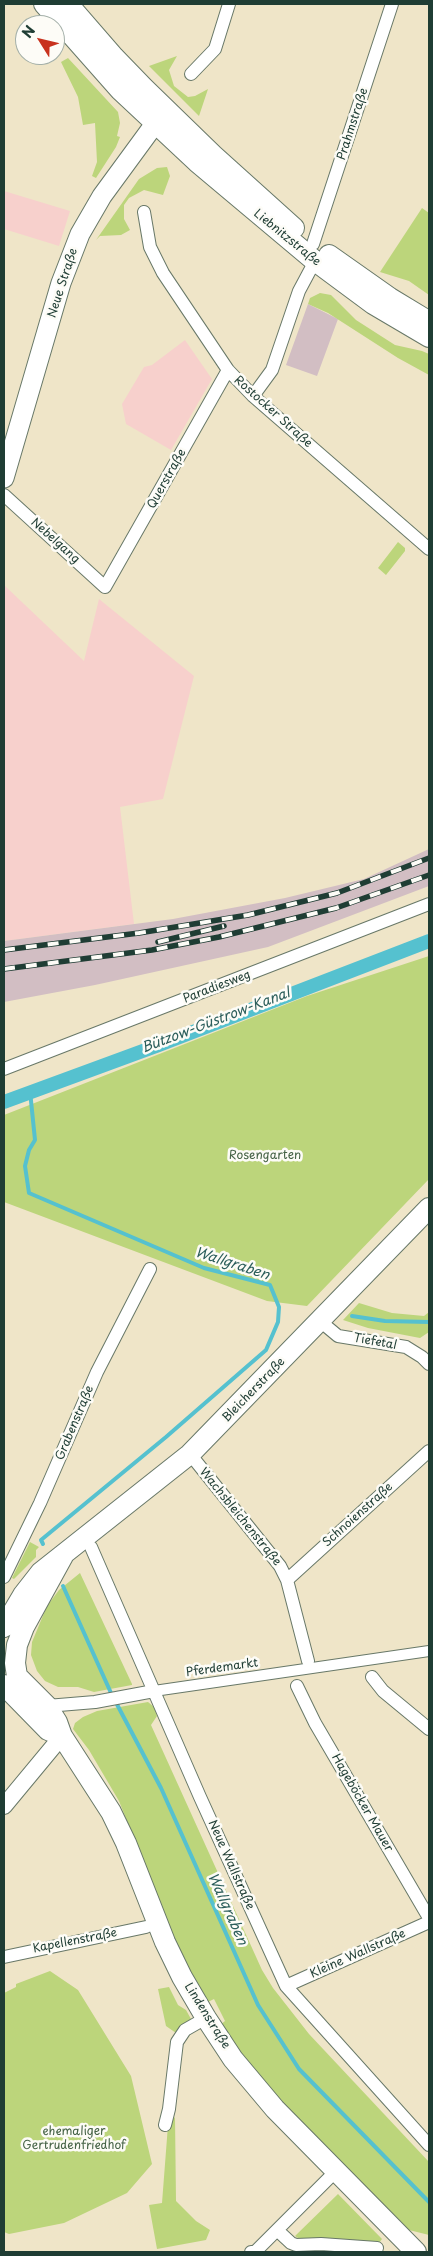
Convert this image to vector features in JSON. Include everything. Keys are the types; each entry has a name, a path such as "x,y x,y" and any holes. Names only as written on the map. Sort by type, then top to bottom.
{"main road":[{"path":"44,4 81,48 160,117"},
{"path":"68,4 114,57 160,117"},
{"name":"Liebnitzstraße","path":"160,117 250,208 314,253 429,322"},
{"name":"Neue Straße","path":"4,476 62,283 80,234 98,203 160,117"},
{"name":"Liebnitzstraße","path":"314,253 373,304 429,337"},
{"name":"Bleicherstraße","path":"4,1627 30,1584 41,1572 63,1556 94,1528 190,1454 429,1208"},
{"name":"Bleicherstraße","path":"8,1670 24,1627 63,1556"},
{"path":"8,1670 48,1730 62,1736"},
{"name":"Lindenstraße","path":"8,1670 47,1706 57,1722 62,1736 111,1812 126,1843 165,1942 206,2018 250,2082 416,2252"}],"street":[{"path":"191,74 215,49 229,4"},
{"name":"Prahmstraße","path":"253,396 272,370 314,253 392,4"},
{"name":"Rostocker Straße","path":"144,212 150,247 163,273 228,370 253,396 429,549"},
{"name":"Querstraße","path":"105,587 228,370"},
{"name":"Nebelgang","path":"4,495 105,587"},
{"name":"Paradiesweg","path":"4,1069 429,904"},
{"name":"Grabenstraße","path":"4,1578 40,1503 97,1372 150,1269"},
{"name":"Tiefetal","path":"320,1321 338,1336 406,1347 429,1364"},
{"name":"Schnoienstraße","path":"287,1580 429,1451"},
{"name":"Wachsbleichenstraße","path":"190,1454 280,1566 287,1580 308,1664"},
{"name":"Neue Wallstraße","path":"91,1547 286,1986 429,2145"},
{"name":"Pferdemarkt","path":"154,1691 294,1670 308,1664 370,1659 429,1651"},
{"path":"370,1659 372,1677 383,1691 429,1728"},
{"path":"294,1670 297,1686"},
{"name":"Hageböcker Mauer","path":"297,1686 315,1723 429,1920"},
{"path":"47,1706 96,1702 154,1691"},
{"path":"4,1806 62,1736"},
{"name":"Kleine Wallstraße","path":"286,1986 429,1920"},
{"name":"Kapellenstraße","path":"4,1957 146,1927"},
{"path":"164,2124 168,2110 177,2042 186,2030 206,2018"},
{"path":"251,2252 255,2252 336,2171"},
{"path":"277,2230 290,2244 377,2248"}],"shaded area":[{"path":"4,191 70,211 59,246 4,229"},
{"path":"308,304 338,319 317,376 286,365"},
{"path":"185,340 212,379 171,450 126,424 122,404 144,367 152,365"},
{"path":"4,585 84,661 99,599 194,676 163,799 120,807 134,924 4,941"},
{"path":"429,849 429,886 268,947 95,985 4,1002 4,941 173,919 285,898 364,879"}],"green space":[{"path":"177,56 169,70 174,86 188,97 195,96 208,89 199,116 149,66"},
{"path":"68,58 118,112 120,123 117,136 120,137 116,147 96,178 92,176 97,162 95,123 83,125 78,97 62,65 65,65 65,60"},
{"path":"167,167 170,176 163,195 144,190 129,198 124,205 124,219 130,230 121,235 100,236 96,240 139,179 157,168"},
{"path":"422,208 429,213 429,295 409,281 380,272"},
{"path":"320,293 331,295 356,320 395,345 429,354 429,375 398,358 328,313 308,304 310,298"},
{"path":"398,542 405,548 405,551 386,575 378,568"},
{"name":"Rosengarten","path":"429,956 429,1179 307,1306 267,1301 4,1202 4,1115 307,996"},
{"path":"359,1303 392,1313 424,1316 429,1312 429,1332 420,1338 368,1328 343,1320"},
{"path":"30,1542 39,1547 36,1550 36,1557 14,1579 12,1578"},
{"path":"80,1573 132,1685 94,1692 78,1687 58,1687 45,1681 37,1671 31,1655 32,1642 47,1606 59,1590"},
{"path":"148,1702 154,1707 157,1716 151,1725 262,1970 273,1988 309,2034 429,2162 429,2235 409,2230 301,2125 258,2079 220,2025 225,2021 214,1999 206,2003 178,1949 119,1801 89,1750 73,1729 75,1723 83,1717 97,1711"},
{"name":"ehemaliger Gertrudenfriedhof","path":"50,1971 78,1990 131,2076 152,2164 127,2193 64,2223 9,2234 4,2232 4,1993 16,1987 16,1984"},
{"path":"169,1987 178,2005 186,2010 191,2019 176,2033 166,2026 158,1989"},
{"path":"175,2117 176,2201 196,2221 210,2230 206,2240 157,2249 149,2205 162,2203 168,2125"},
{"path":"338,2194 382,2239 379,2243 318,2238 301,2240 295,2236"}],"waterway":[{"name":"Bützow-Güstrow-Kanal","path":"4,1102 159,1045 429,941"},
{"name":"Wallgraben","path":"30,1091 35,1140 29,1150 25,1166 29,1193 204,1268 270,1285 279,1307 278,1322 266,1350 166,1437 41,1540 43,1544"},
{"path":"352,1316 385,1321 429,1322"},
{"name":"Wallgraben","path":"63,1586 111,1693 161,1788 258,2005 299,2069 429,2202"}],"railway":[{"path":"4,950 139,933 248,915 337,893 429,858"},
{"path":"4,969 152,950 219,937 336,908 429,875"},
{"path":"158,942 224,926"}]}
